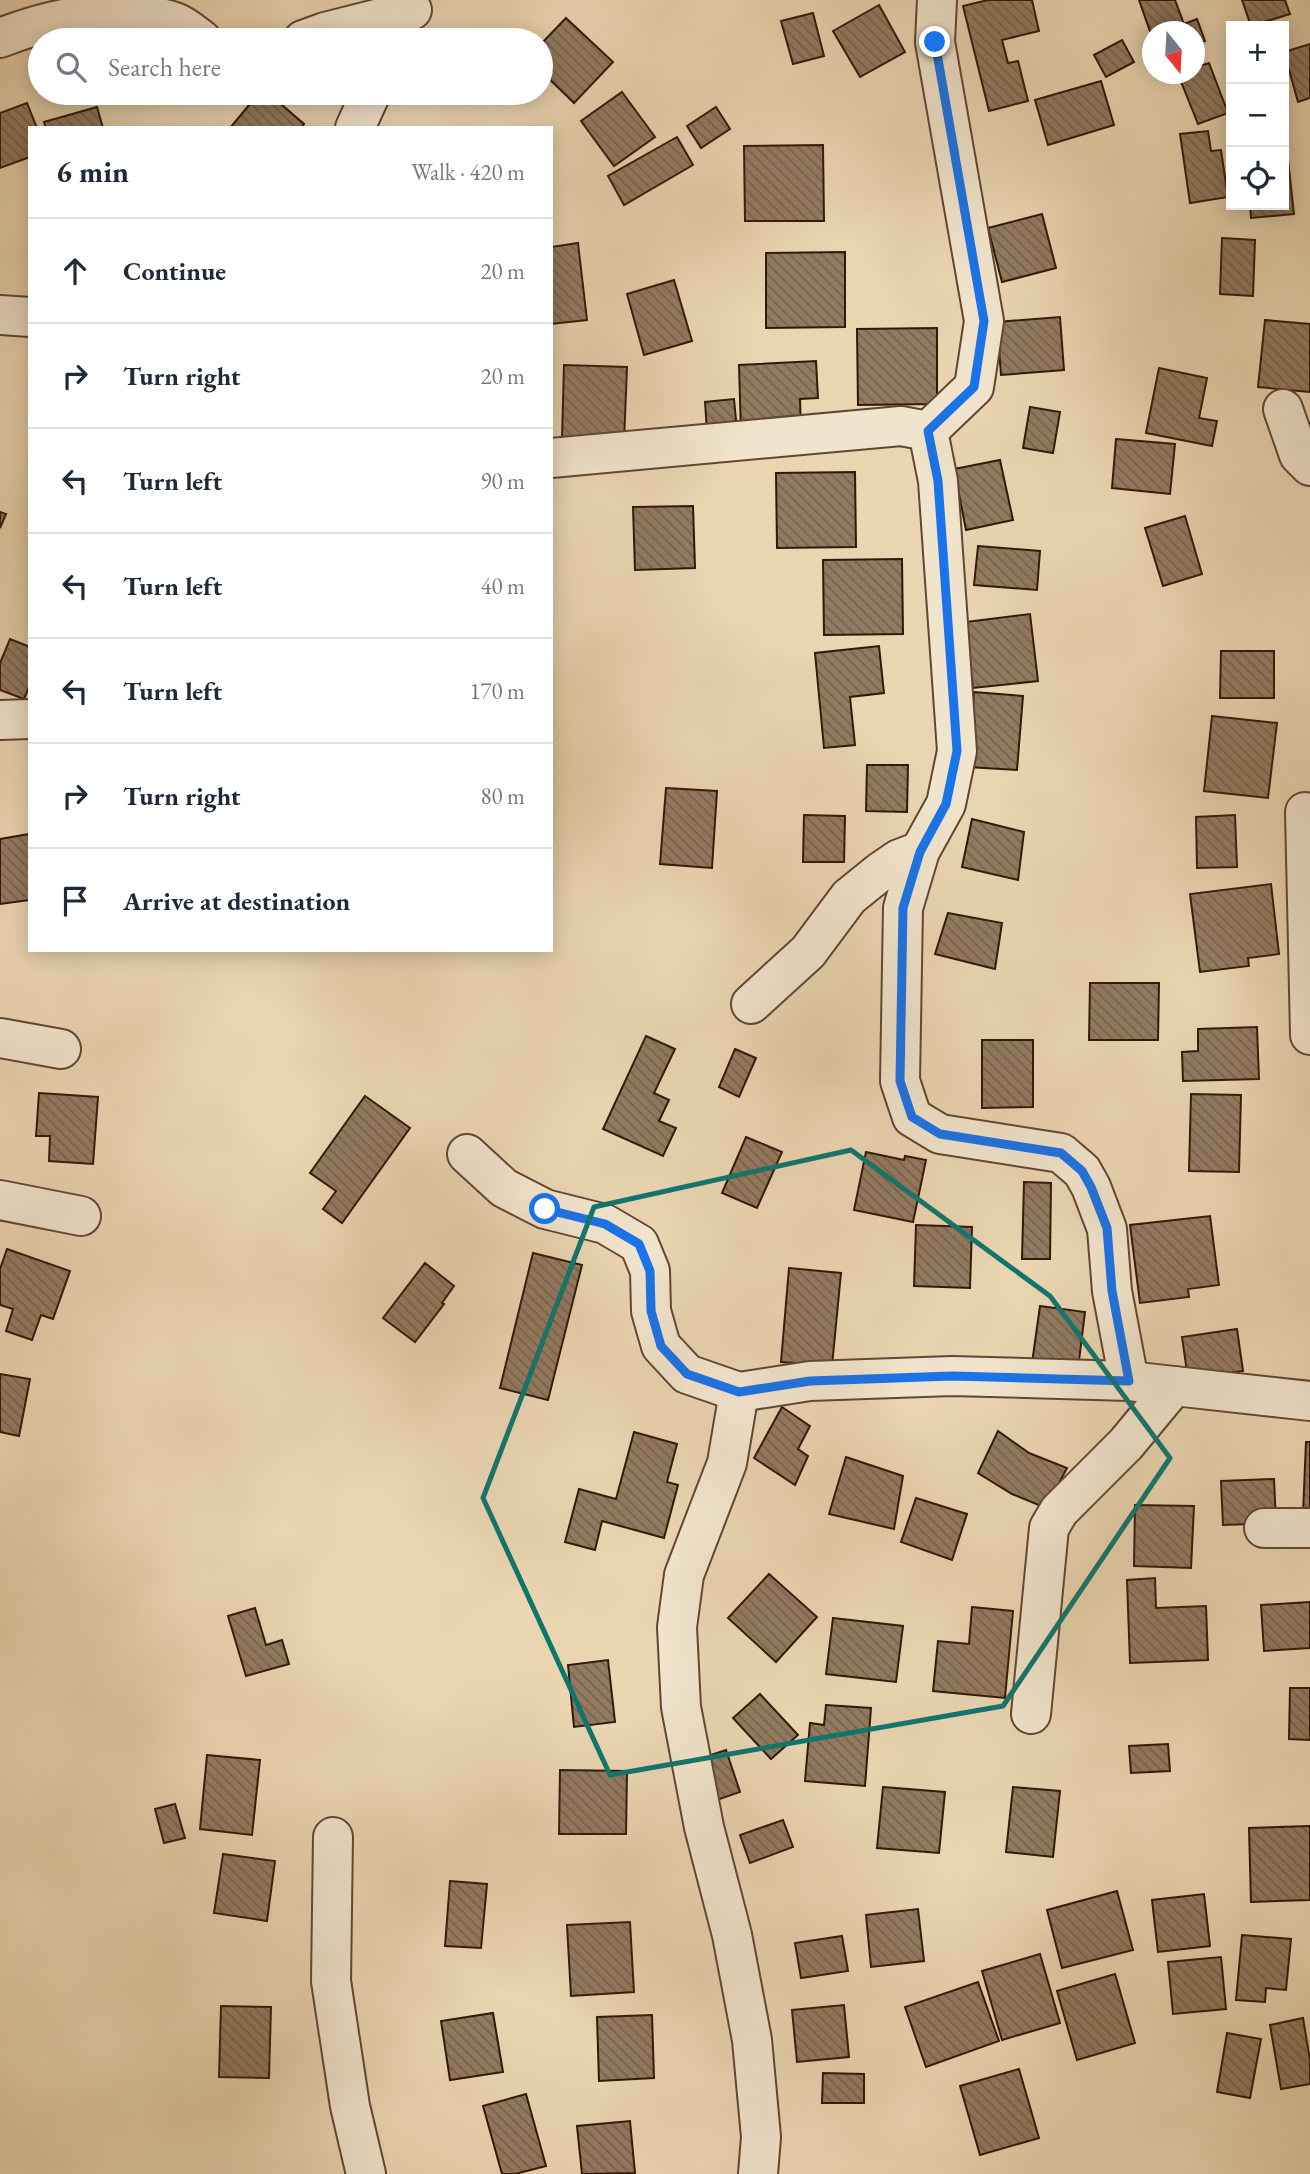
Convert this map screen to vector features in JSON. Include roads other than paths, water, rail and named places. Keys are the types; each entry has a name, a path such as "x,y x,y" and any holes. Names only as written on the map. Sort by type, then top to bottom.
{"street":[{"path":"928,431 974,387 984,321 935,42 937,0"},
{"path":"35,28 85,14 136,15 177,23 184,28"},
{"path":"347,28 409,17"},
{"path":"0,38 28,30"},
{"path":"356,126 366,105"},
{"path":"0,315 28,317"},
{"path":"1283,409 1299,455 1310,466"},
{"path":"553,458 901,426 928,431"},
{"path":"928,431 938,481 957,751 946,804 920,852 903,908 900,1081 912,1117 940,1134 1061,1153 1082,1171 1107,1228 1112,1291 1129,1381"},
{"path":"0,720 28,719"},
{"path":"1306,812 1310,1035"},
{"path":"751,1004 807,952 849,897 899,859 920,852"},
{"path":"0,1038 61,1049"},
{"path":"467,1154 504,1188 545,1209 605,1224 639,1244 650,1271 651,1311 661,1346 687,1374 739,1392 810,1381 952,1376 1129,1381 1310,1401"},
{"path":"0,1200 81,1216"},
{"path":"1031,1714 1049,1528 1059,1511 1126,1444 1174,1386"},
{"path":"739,1392 727,1463 684,1575 677,1627 681,1707 704,1827 732,1935 752,2040 761,2137 758,2174"},
{"path":"1264,1528 1310,1528"},
{"path":"333,1837 331,1981 350,2106 366,2174"}]}
